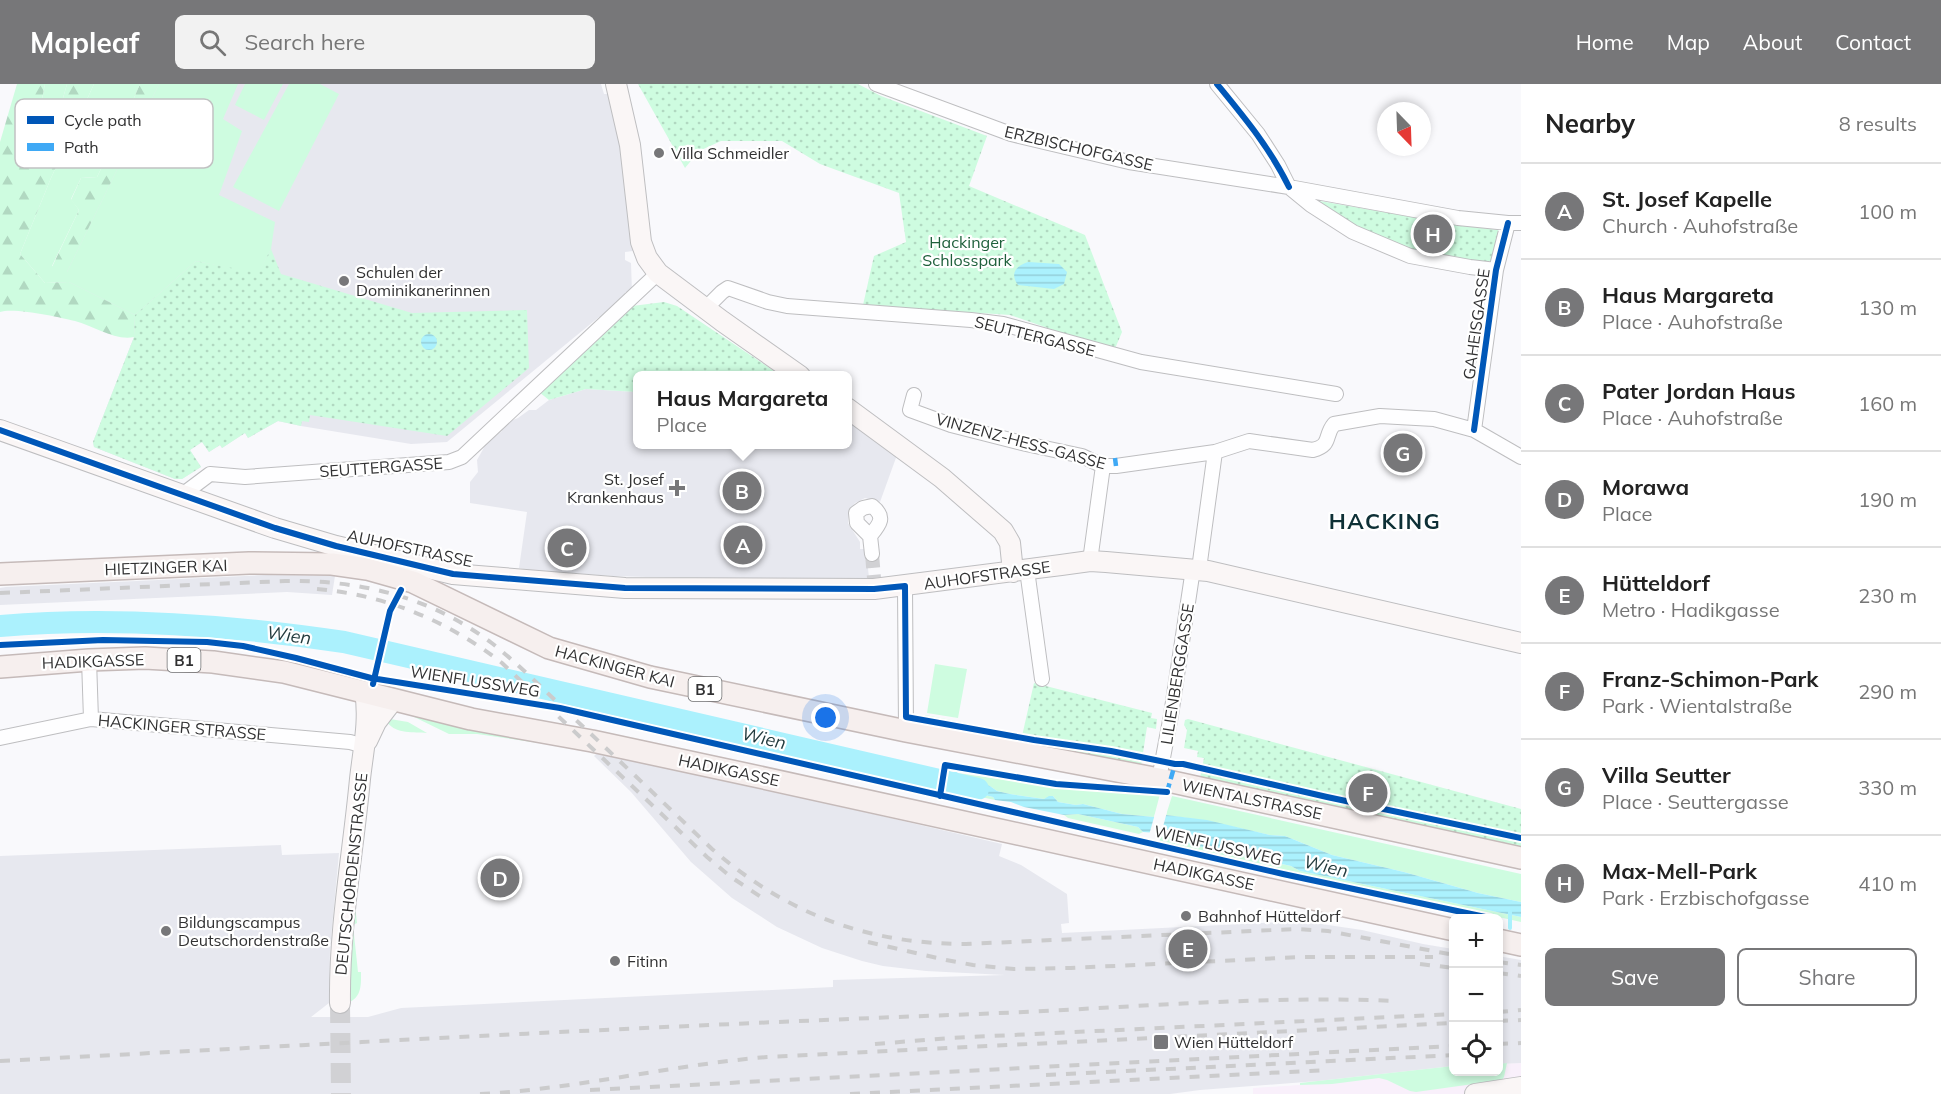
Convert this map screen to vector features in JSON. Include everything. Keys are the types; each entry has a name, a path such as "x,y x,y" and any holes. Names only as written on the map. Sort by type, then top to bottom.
{"main road":[{"name":"HIETZINGER KAI","path":"0,574 249,563 332,564"},
{"name":"HACKINGER KAI","path":"332,564 389,574 413,582 549,648 619,669 906,731 1159,779"},
{"name":"HADIKGASSE","path":"0,667 145,658 213,662 284,672 471,719 592,741 762,777 1449,929"},
{"name":"WIENTALSTRASSE","path":"1159,779 1521,858"},
{"path":"1503,941 1521,945"}],"street":[{"path":"615,84 630,145 641,242 647,258 658,273 794,371"},
{"name":"ERZBISCHOFGASSE","path":"876,84 1011,134 1129,162 1288,187 1458,218 1514,223"},
{"path":"1217,84 1258,134 1278,165 1288,187"},
{"name":"ERZBISCHOFGASSE","path":"1288,187 1353,232 1410,256 1496,270"},
{"name":"GAHEISGASSE","path":"1474,430 1496,270 1514,223"},
{"name":"SEUTTERGASSE","path":"182,495 210,474 245,477 449,462 462,457 658,273"},
{"name":"SEUTTERGASSE","path":"706,308 728,288 787,306 1003,324 1141,362 1336,394"},
{"name":"VINZENZ-HESS-GASSE","path":"914,395 910,410 951,424 1082,456 1102,466 1215,452 1249,441 1313,450 1322,448 1327,442 1329,429 1334,424 1380,416 1434,419 1474,430"},
{"path":"852,412 929,468 1003,531 1020,571 1042,679"},
{"name":"AUHOFSTRASSE","path":"0,430 275,528 336,546 453,574 626,588 874,584 905,586 1090,561 1196,569 1521,643"},
{"path":"1474,430 1521,457"},
{"name":"LILIENBERGGASSE","path":"1159,779 1172,715 1215,452"},
{"path":"1090,561 1102,466"},
{"path":"870,536 872,554"},
{"path":"905,586 906,731"},
{"path":"89,660 91,719"},
{"name":"DEUTSCHORDENSTRASSE","path":"340,1003 342,932 364,746 366,707 364,692"},
{"name":"DEUTSCHORDENSTRASSE","path":"364,746 376,722 393,700"},
{"name":"HACKINGER STRASSE","path":"0,738 91,719 350,742 364,746"},
{"path":"1475,1094 1519,1090"}],"shaded area":[{"name":"Schulen der Dominikanerinnen","path":"150,84 601,84 604,94 608,94 618,122 630,198 633,251 625,252 625,260 631,263 632,292 625,292 625,301 604,319 599,317 447,442 411,444 278,421 248,438 245,433 222,448 220,445 209,452 202,442 190,450 201,467 182,479 175,479 94,447 93,442 134,337 51,291 110,168 213,168 213,99 143,99"},
{"name":"St. Josef Krankenhaus","path":"586,389 633,392 633,449 852,449 852,424 897,455 880,502 865,498 855,503 849,511 848,523 860,542 860,549 866,549 869,578 748,580 613,576 519,568 527,512 470,503 470,482 478,472 477,460 486,444 510,421 529,410 536,410 549,400"},
{"path":"266,575 335,576 332,595 287,592 0,605 0,588 6,587"},
{"path":"600,750 619,754 624,759 640,760 1002,844 999,856 1021,865 1067,894 1069,923 1061,924 1062,933 1301,921 1362,930 1449,948 1449,1066 1170,1094 0,1094 0,856 281,845 282,855 339,853 330,949 329,1003 311,1017 368,1017 401,1008 833,987 833,980 1005,975 926,971 883,966 822,948 777,927 732,898 691,862 631,792 594,756"},
{"path":"1503,957 1521,960 1521,1063 1503,1064"},
{"path":"1521,1063 1521,1094 1253,1094 1253,1088 1300,1085 1300,1083 1449,1066 1449,1076 1503,1076 1503,1064"}],"green space":[{"path":"17,84 45,84 42,99 15,99 15,168 56,168 20,254 45,283 69,282 135,315 134,337 119,337 75,321 48,315 15,311 0,312 0,142"},
{"path":"45,84 67,84 63,99 42,99"},
{"path":"67,84 94,84 87,99 63,99"},
{"path":"94,84 140,84 134,99 87,99"},
{"path":"140,84 159,84 152,99 134,99"},
{"path":"159,84 238,84 223,119 242,131 219,195 275,222 271,249 258,274 196,261 135,315 69,282 45,283 20,254 56,168 101,168 97,177 81,178 71,199 79,210 52,266 67,272 118,168 213,168 213,99 152,99"},
{"path":"245,84 283,84 264,120 235,105"},
{"path":"289,84 320,84 339,94 279,211 233,187"},
{"name":"Hackinger Schlosspark","path":"638,84 858,84 881,96 987,136 969,186 1085,235 1122,332 1114,351 1010,315 863,305 874,256 906,242 899,193 820,164 782,141 721,141 699,151 685,168"},
{"path":"101,168 118,168 67,272 57,274 52,267 79,210 71,200 81,178 97,177"},
{"path":"1308,199 1498,230 1501,237 1495,261 1460,261 1409,251 1360,231"},
{"path":"271,249 281,274 412,313 527,310 529,368 447,436 310,415 309,422 302,421 301,426 278,421 248,438 245,433 222,448 220,445 209,452 202,442 190,450 201,467 182,479 175,479 94,447 93,442 134,337 135,315 196,261 258,273"},
{"path":"664,302 677,306 774,371 633,371 633,392 586,389 549,400 539,392 632,306"},
{"path":"935,664 967,669 958,718 927,713"},
{"path":"1034,683 1152,713 1151,718 1157,719 1156,729 1147,727 1141,766 1020,745"},
{"path":"406,713 540,739 539,743 477,734 449,734"},
{"path":"925,715 1023,734 1020,745 923,728"},
{"path":"390,719 408,722 427,733 396,729 388,723"},
{"path":"1185,720 1521,809 1521,848 1200,778 1204,758 1197,757 1198,751 1184,748 1187,730 1184,725"},
{"path":"957,773 1084,790 1160,794 1154,817 1122,814 1083,804 1058,802 1053,796 1044,799 997,791 990,786 961,778"},
{"path":"959,789 993,797 995,800 953,791"},
{"path":"1172,796 1521,874 1521,902 1332,855 1285,836 1166,815"},
{"path":"1078,814 1138,827 1143,832 1139,834 1068,818 1064,815"},
{"path":"1161,835 1179,842 1291,866 1300,871 1521,917 1521,922 1503,918 1503,914 1485,914 1159,842"},
{"path":"355,905 357,923 353,925 361,981 358,994 348,1003 348,945"},
{"path":"1507,1063 1502,1080 1416,1092 1379,1078 1332,1084 1300,1085 1300,1083 1449,1066 1449,1076 1503,1076 1503,1064"}],"water":[{"path":"1028,262 1059,264 1067,272 1064,284 1054,289 1018,285 1014,277 1015,271"},
{"path":"429,334 437,342 429,350 421,342"},
{"path":"957,772 962,778 1010,794 1044,799 1053,796 1058,802 1083,804 1122,814 1154,817 1166,815 1207,820 1270,835 1285,836 1332,855 1521,902 1521,917 1300,871 1291,866 1179,842 1157,833 1143,832 1138,827 1078,814 1064,815 1024,807 959,789 949,791 947,789 950,773"}],"pier":[{"path":"1167,812 1160,838 1149,835 1155,814"}],"waterway":[{"name":"Wien","path":"0,626 129,622 215,627 344,642 978,789"},
{"path":"1510,911 1510,928"}],"tunnel":[{"path":"872,554 874,578"},
{"path":"340,1003 341,1094"}],"railway":[{"path":"0,593 314,581 368,588 420,603 469,628 504,653 712,849 740,872 799,908 862,931 930,943 966,944 1296,929 1328,931 1449,954"},
{"path":"317,589 367,597 415,612 481,648 502,663 707,857 761,897"},
{"path":"868,942 973,965 1014,969 1302,957 1433,957"},
{"path":"1503,963 1521,965"},
{"path":"1420,964 1449,967"},
{"path":"1503,974 1521,976"},
{"path":"0,1061 1186,1003 1292,1000 1397,1001"},
{"path":"1503,1012 1521,1010"},
{"path":"875,1044 950,1038 1449,1014"},
{"path":"1503,1021 1521,1020"},
{"path":"480,1094 552,1087 695,1065 767,1057 1449,1023"},
{"path":"1503,1044 1521,1043"},
{"path":"590,1090 1449,1046"},
{"path":"1046,1075 1449,1055"},
{"path":"850,1094 1327,1070"}],"marked path":[{"path":"1115,458 1116,466"},
{"path":"1167,792 1175,764"}],"cycle path":[{"path":"1217,84 1265,146 1289,187"},
{"path":"1474,430 1496,270 1508,223"},
{"path":"0,430 275,528 336,546 453,574 625,588 874,589 905,586 906,717 1183,764 1521,838"},
{"path":"373,684 390,611 401,590"},
{"name":"WIENFLUSSWEG","path":"0,645 103,640 207,642 243,646 371,678 560,708 1283,874 1471,914"},
{"path":"940,796 945,765 1056,784 1167,792"}],"place":[{"name":"Villa Schmeidler","path":"659,153"},
{"name":"Max-Mell-Park","path":"1433,234"},
{"name":"Schulen der Dominikanerinnen","path":"344,281"},
{"name":"Villa Seutter","path":"1403,453"},
{"name":"St. Josef Krankenhaus","path":"677,488"},
{"name":"Haus Margareta","path":"742,491"},
{"name":"St. Josef Kapelle","path":"743,545"},
{"name":"Pater Jordan Haus","path":"567,548"},
{"name":"Franz-Schimon-Park","path":"1368,793"},
{"name":"Morawa","path":"500,878"},
{"name":"Bahnhof Hütteldorf","path":"1186,916"},
{"name":"Bildungscampus Deutschordenstraße","path":"166,931"},
{"name":"Hütteldorf","path":"1188,949"},
{"name":"Fitinn","path":"615,961"},
{"name":"Wien Hütteldorf","path":"1161,1042"}],"district":[{"name":"HACKING","path":"1385,521"}]}
